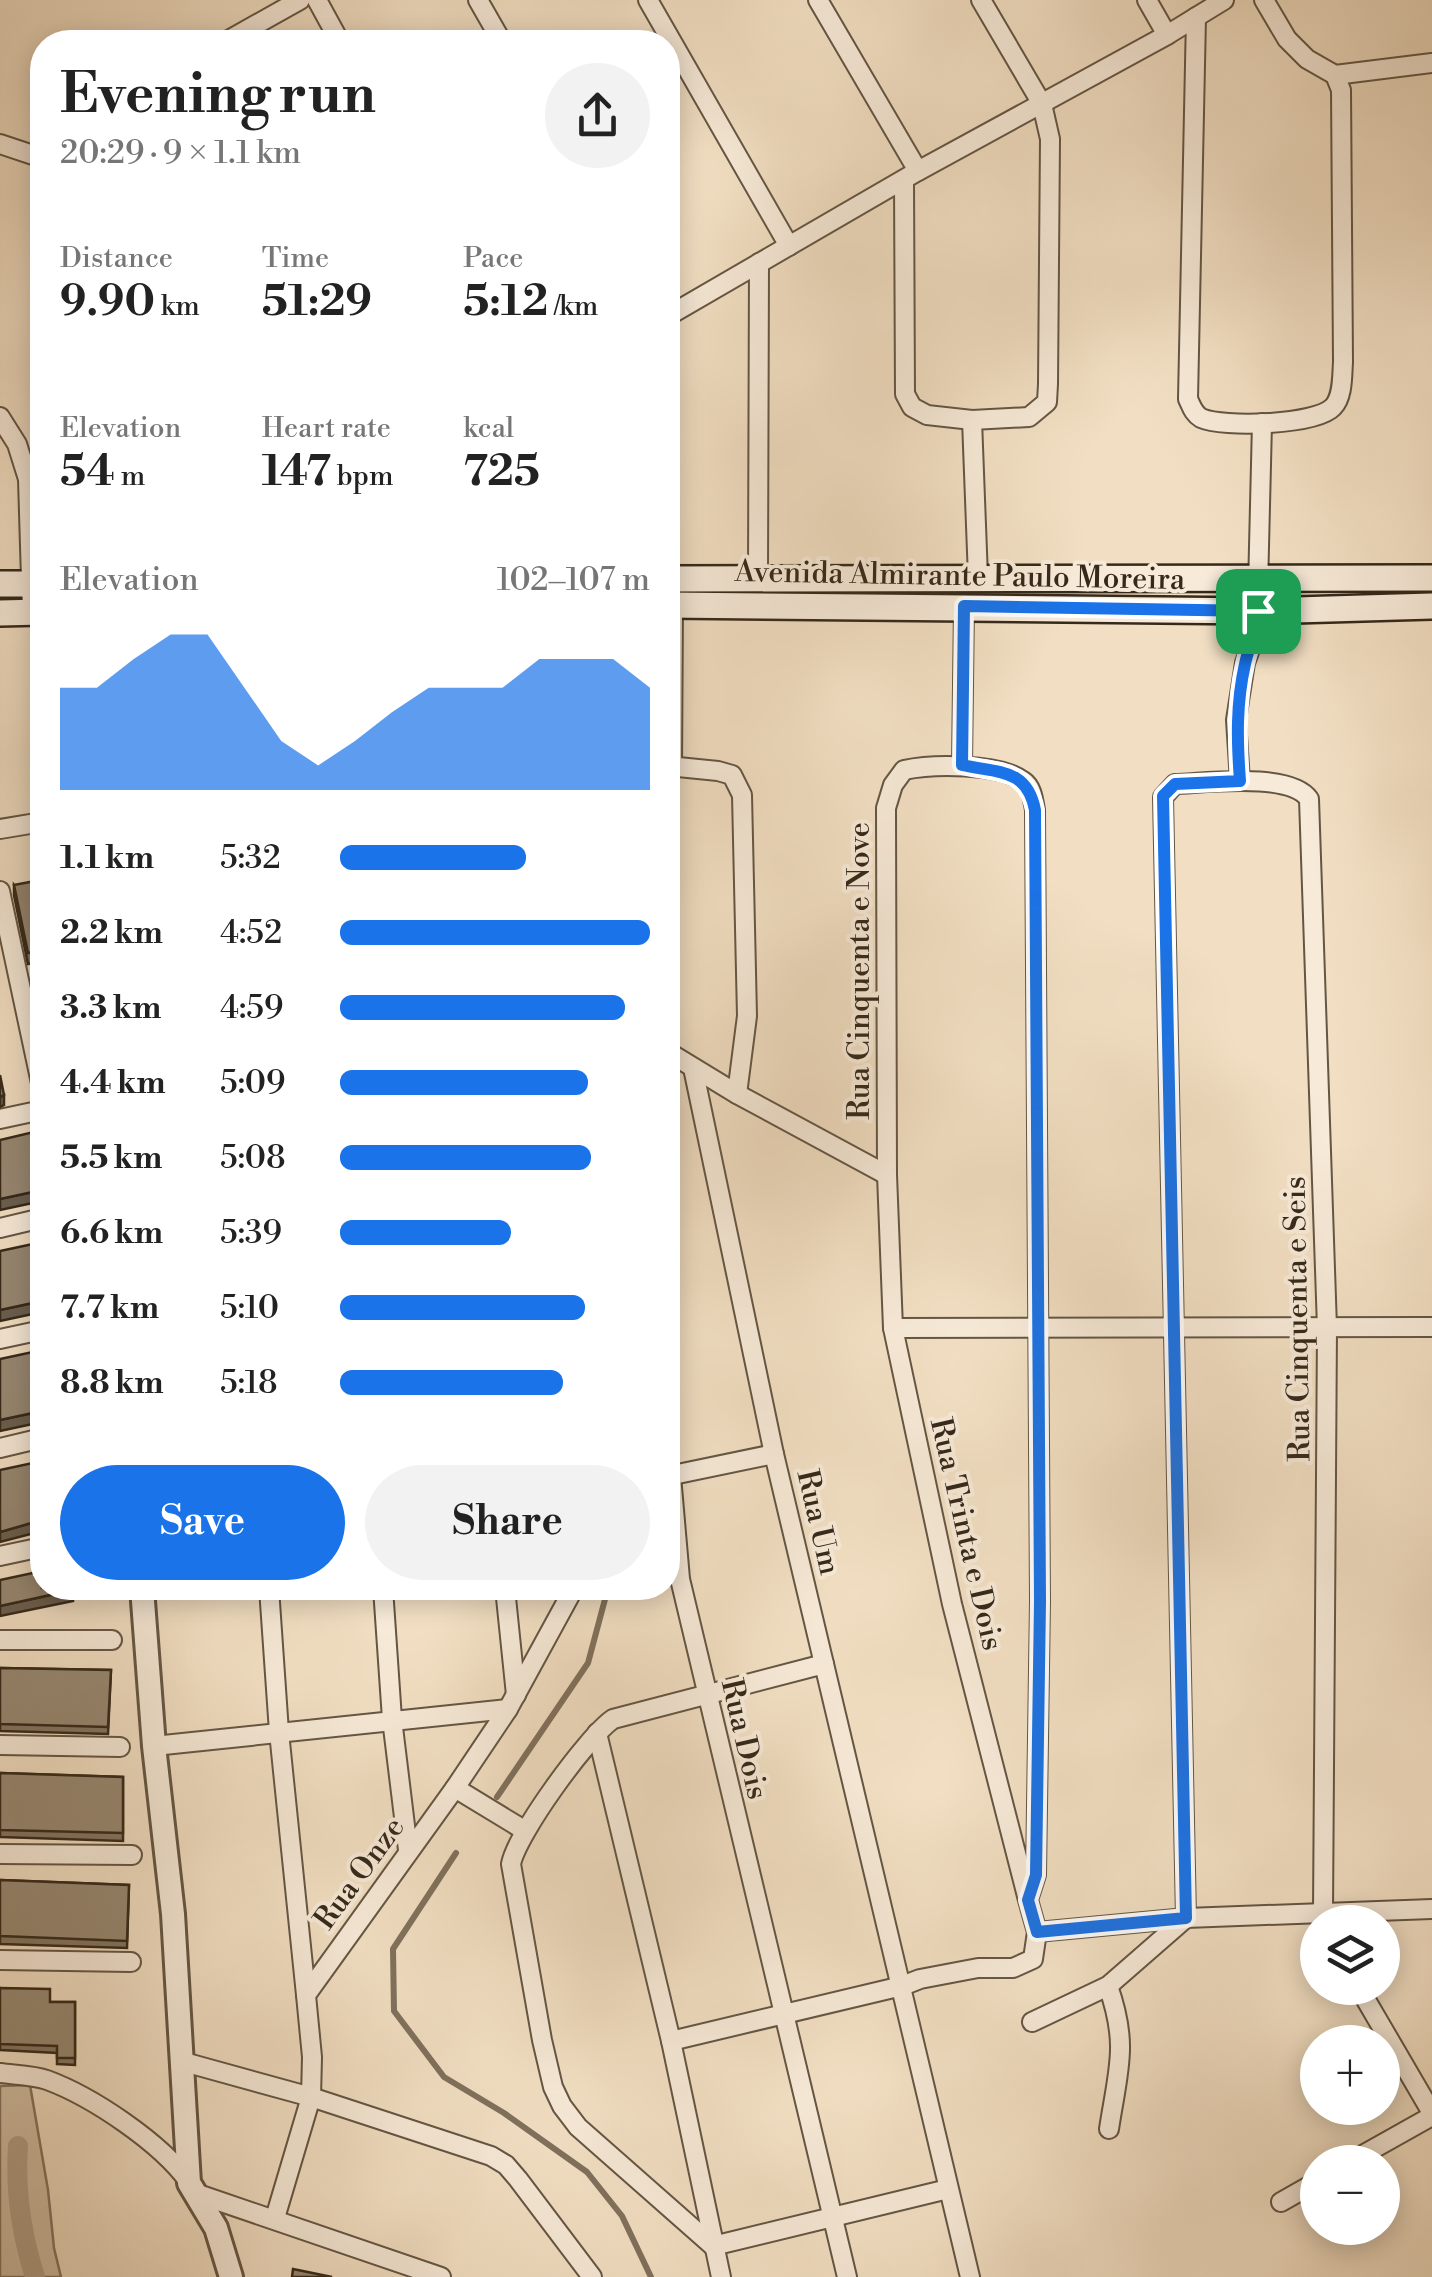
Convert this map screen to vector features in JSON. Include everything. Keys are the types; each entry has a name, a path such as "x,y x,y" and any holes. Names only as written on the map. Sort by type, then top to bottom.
{"main road":[{"name":"Avenida Almirante Paulo Moreira","path":"680,579 1432,578"},
{"path":"0,584 30,584"},
{"name":"Avenida Almirante Paulo Moreira","path":"680,605 1258,611 1432,606"},
{"path":"0,612 30,612"}],"street":[{"path":"246,30 300,0"},
{"path":"317,0 333,30"},
{"path":"478,0 495,30"},
{"path":"648,0 665,30"},
{"path":"818,0 911,175 905,394 912,408 927,415 972,420 1029,417 1047,402 1052,166 1042,104 981,0"},
{"path":"1147,0 1167,35"},
{"path":"680,309 1224,0"},
{"path":"1264,0 1287,39 1307,59 1335,75 1432,63"},
{"path":"1196,17 1188,399 1194,413 1204,420 1262,424 1318,416 1334,406 1341,390 1340,90 1335,75"},
{"path":"680,56 789,246"},
{"path":"0,144 30,154"},
{"path":"758,263 758,578"},
{"path":"0,417 17,444 30,500"},
{"path":"972,420 978,578"},
{"path":"1240,781 1236,720 1258,611 1262,424"},
{"path":"964,606 962,765 1022,780 1031,790 1035,810 1040,1601 1036,1875 1028,1900"},
{"name":"Rua Cinquenta e Nove","path":"887,1175 886,808 893,785 904,770 962,765"},
{"path":"680,767 732,776 742,795 748,1016 737,1094"},
{"name":"Rua Cinquenta e Seis","path":"1186,1918 1163,796 1175,784 1240,781 1295,786 1309,798 1328,1328 1324,1905"},
{"path":"0,829 30,824"},
{"path":"0,891 30,1032"},
{"path":"680,1060 887,1175"},
{"name":"Rua Um","path":"693,1068 774,1454 970,2277"},
{"path":"0,1119 30,1113"},
{"name":"Rua Trinta e Dois","path":"887,1175 893,1328 952,1604 1037,1932"},
{"path":"0,1228 30,1221"},
{"path":"893,1328 1432,1327"},
{"path":"0,1339 30,1333"},
{"path":"0,1448 30,1441"},
{"path":"680,1474 774,1454"},
{"path":"0,1556 30,1550"},
{"name":"Rua Dois","path":"680,1580 847,2277"},
{"path":"143,1600 194,2188"},
{"path":"270,1600 279,1732 312,2057 311,2096 275,2218"},
{"path":"384,1600 392,1719 408,1850"},
{"path":"154,1746 512,1702 506,1600"},
{"name":"Rua Onze","path":"306,1995 512,1702 567,1600"},
{"path":"0,1640 112,1640"},
{"path":"714,2246 578,2127 562,2106 546,2056 515,1894 514,1849 524,1830 604,1725 622,1715 824,1664"},
{"path":"597,1733 671,2040 721,2277"},
{"path":"0,1746 120,1747"},
{"path":"455,1788 524,1830"},
{"path":"0,1854 132,1855"},
{"path":"1400,1912 1432,1910"},
{"path":"1032,2022 1108,1986 1186,1918"},
{"path":"671,2040 945,1974 978,1968 1013,1968 1033,1958 1038,1946 1037,1932 1186,1918 1300,1918"},
{"path":"0,1960 131,1962"},
{"path":"1108,1986 1121,2029 1122,2047 1109,2129"},
{"path":"1368,2005 1432,2114 1379,2145"},
{"path":"184,2062 311,2096 491,2156 506,2166 592,2277"},
{"path":"0,2073 44,2079 75,2093 168,2157 194,2188 216,2228 231,2277"},
{"path":"194,2188 441,2277"},
{"path":"714,2246 948,2189"},
{"path":"1281,2202 1300,2192"}],"shaded area":[{"path":"30,2085 61,2277 0,2277 0,2086"}],"building":[{"path":"30,882 30,953 28,953 14,885"},
{"path":"30,1133 30,1193 0,1199 0,1140"},
{"path":"30,1245 30,1304 0,1310 0,1251"},
{"path":"30,1353 30,1414 0,1420 0,1359"},
{"path":"30,1464 30,1523 0,1532 0,1470"},
{"path":"30,1574 30,1599 0,1606 0,1580"},
{"path":"0,1668 111,1670 108,1727 0,1724"},
{"path":"0,1773 123,1777 123,1833 0,1830"},
{"path":"0,1880 129,1885 127,1941 0,1936"},
{"path":"0,1988 50,1989 50,2002 75,2002 75,2058 57,2058 57,2046 0,2044"},
{"path":"293,2269 332,2277 292,2277"}],"waterway":[{"path":"497,1797 588,1663 605,1600"},
{"path":"456,1853 393,1949 394,2011 444,2077 504,2113 587,2172 622,2216 651,2277"},
{"path":"18,2146 20,2212 35,2277"}],"route":[{"path":"964,606 1258,611 1236,720 1240,781 1175,784 1163,796 1186,1918 1037,1932 1028,1900 1036,1875 1040,1601 1035,810 1031,790 1022,780 962,765 964,606"}]}
